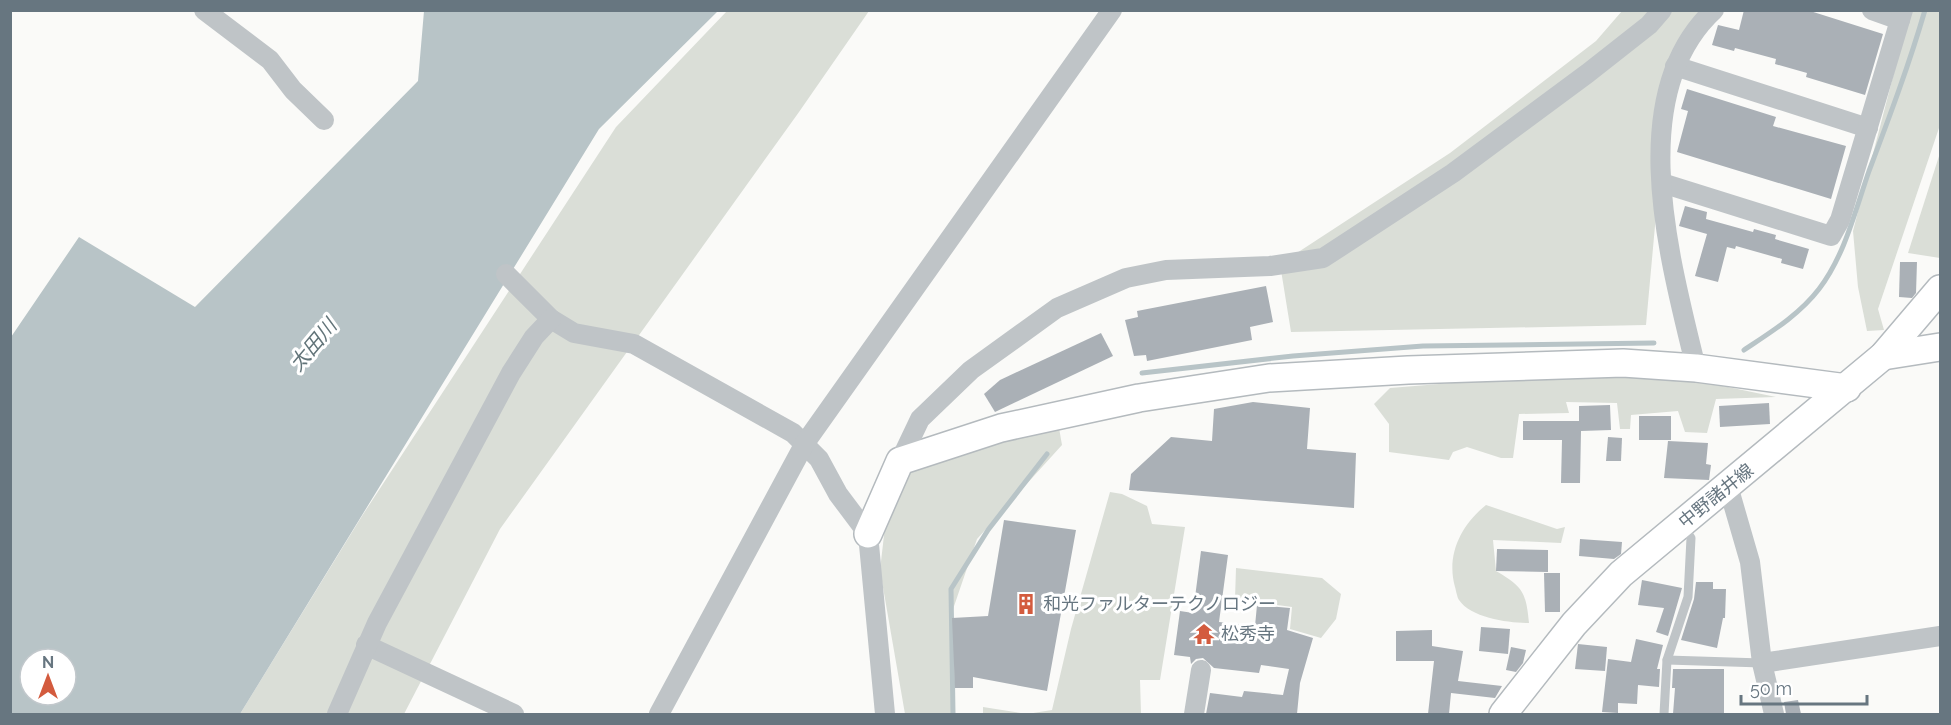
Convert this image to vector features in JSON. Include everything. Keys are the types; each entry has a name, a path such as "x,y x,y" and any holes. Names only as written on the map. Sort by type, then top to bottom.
{"street":[{"path":"204,10 270,60 293,90 324,120"},
{"path":"659,714 805,443 1112,10"},
{"path":"885,714 868,534 920,419 971,370 1057,308 1126,278 1166,270 1270,266 1323,258 1453,173 1588,74 1649,25 1662,10"},
{"path":"1696,368 1667,245 1662,183 1662,137 1667,94 1675,66 1685,44 1714,10"},
{"path":"1662,183 1832,236 1840,220 1902,15 1872,10"},
{"path":"1675,66 1868,128"},
{"path":"506,274 551,319 574,333 634,344 762,414 805,443 819,459 838,494 868,534"},
{"name":"中野諸井線","path":"1503,714 1590,607 1621,573 1883,357 1941,289"},
{"path":"337,714 366,645 511,373 534,337 551,319"},
{"path":"1883,357 1941,347"},
{"path":"900,461 1001,428 1139,398 1269,378 1408,370 1623,363 1696,368 1847,388"},
{"path":"1728,486 1750,562 1762,663 1773,714"},
{"path":"1762,663 1941,636"},
{"path":"366,645 514,714"},
{"path":"1194,714 1201,670"}],"lane":[{"path":"1664,714 1667,660 1688,597 1691,538 1682,524"},
{"path":"1667,660 1762,663"}],"shaded area":[{"path":"727,11 869,11 500,529 404,714 240,714 362,516 616,127"},
{"path":"1622,11 1714,11 1667,94 1646,325 1291,332 1280,264 1450,153 1596,41"},
{"path":"1910,11 1940,11 1940,125 1878,309 1884,330 1867,331 1858,287 1853,231"},
{"path":"1940,153 1940,258 1908,253"},
{"path":"1537,376 1675,376 1776,397 1716,399 1707,433 1685,432 1678,411 1631,415 1630,429 1620,429 1617,403 1566,402 1569,413 1519,414 1513,458 1501,458 1467,447 1453,452 1449,460 1389,452 1389,424 1374,404 1390,388"},
{"path":"1059,428 1062,445 977,539 951,615 951,714 905,714 880,570 886,518 903,468 919,461"},
{"path":"1110,492 1122,494 1147,506 1152,524 1185,527 1160,680 1140,680 1141,714 1027,714 1052,710 1071,629"},
{"path":"1486,505 1557,529 1565,527 1561,543 1493,540 1496,571 1522,591 1529,623 1511,622 1481,615 1459,600 1453,575 1454,552 1469,522"},
{"path":"1236,568 1322,578 1341,594 1336,619 1321,638 1290,629 1292,607 1235,599"},
{"path":"983,707 1027,714 983,714"}],"water":[{"name":"太田川","path":"424,11 718,11 599,129 240,714 11,714 11,337 79,237 195,307 418,81"}],"building":[{"path":"1744,10 1807,10 1883,34 1865,95 1806,77 1807,73 1775,64 1776,59 1735,48 1734,51 1712,45 1718,25 1739,30"},
{"path":"1687,89 1776,117 1773,126 1846,146 1831,199 1677,152 1688,111 1681,109"},
{"path":"1685,206 1707,212 1706,219 1753,232 1754,229 1776,235 1775,239 1809,249 1803,269 1781,263 1782,259 1736,246 1735,249 1727,247 1718,282 1695,276 1707,234 1679,226"},
{"path":"1900,262 1917,262 1916,293 1912,298 1899,297"},
{"path":"1266,286 1273,322 1250,327 1252,340 1147,361 1146,355 1134,356 1125,320 1138,317 1137,311"},
{"path":"1101,333 1113,356 995,412 984,394 1000,380"},
{"path":"1253,402 1310,408 1307,449 1356,453 1354,508 1129,490 1131,474 1171,437 1212,441 1214,409"},
{"path":"1769,403 1770,424 1720,427 1719,406"},
{"path":"1610,405 1611,430 1581,431 1580,483 1561,483 1562,440 1523,440 1523,421 1579,421 1579,406"},
{"path":"1639,416 1671,416 1671,440 1639,440"},
{"path":"1608,437 1622,438 1621,461 1606,461"},
{"path":"1668,441 1708,443 1706,464 1711,465 1709,480 1664,478"},
{"name":"和光ファルターテクノロジー","path":"1004,520 1076,530 1047,691 973,677 973,688 955,688 952,618 988,616"},
{"path":"1580,539 1622,542 1621,554 1614,559 1579,556"},
{"path":"1497,549 1548,550 1548,572 1496,571"},
{"name":"松秀寺","path":"1201,551 1228,555 1219,622 1255,626 1257,605 1290,608 1287,630 1313,638 1300,683 1297,714 1206,714 1210,693 1242,697 1244,691 1283,695 1289,669 1261,665 1259,673 1214,668 1203,658 1196,659 1191,664 1190,657 1174,655 1180,611 1193,613"},
{"path":"1544,573 1560,573 1560,612 1545,612"},
{"path":"1642,580 1682,588 1668,636 1656,632 1664,608 1638,605"},
{"path":"1696,582 1713,582 1713,589 1726,589 1725,618 1723,618 1717,648 1681,640 1694,599"},
{"path":"1481,627 1510,629 1508,654 1479,651"},
{"path":"1432,630 1432,646 1463,651 1458,681 1502,686 1495,698 1451,693 1449,714 1428,714 1434,661 1396,661 1396,631"},
{"path":"1636,639 1663,645 1657,669 1660,669 1659,687 1638,685 1637,704 1618,703 1618,713 1602,712 1608,659 1631,662"},
{"path":"1578,644 1607,647 1605,671 1575,669"},
{"path":"1511,647 1526,650 1523,663 1516,672 1506,670"},
{"path":"1673,669 1724,669 1724,714 1673,714 1675,688 1672,688"},
{"path":"1798,700 1801,714 1786,714 1784,702"}],"waterway":[{"path":"1744,350 1803,307 1819,289 1836,262 1849,232 1925,10"},
{"path":"1142,373 1293,356 1423,346 1654,343"},
{"path":"953,714 951,589 988,530 1047,454"}],"place":[{"name":"和光ファルターテクノロジー","path":"1026,604"},
{"name":"松秀寺","path":"1204,634"}]}
